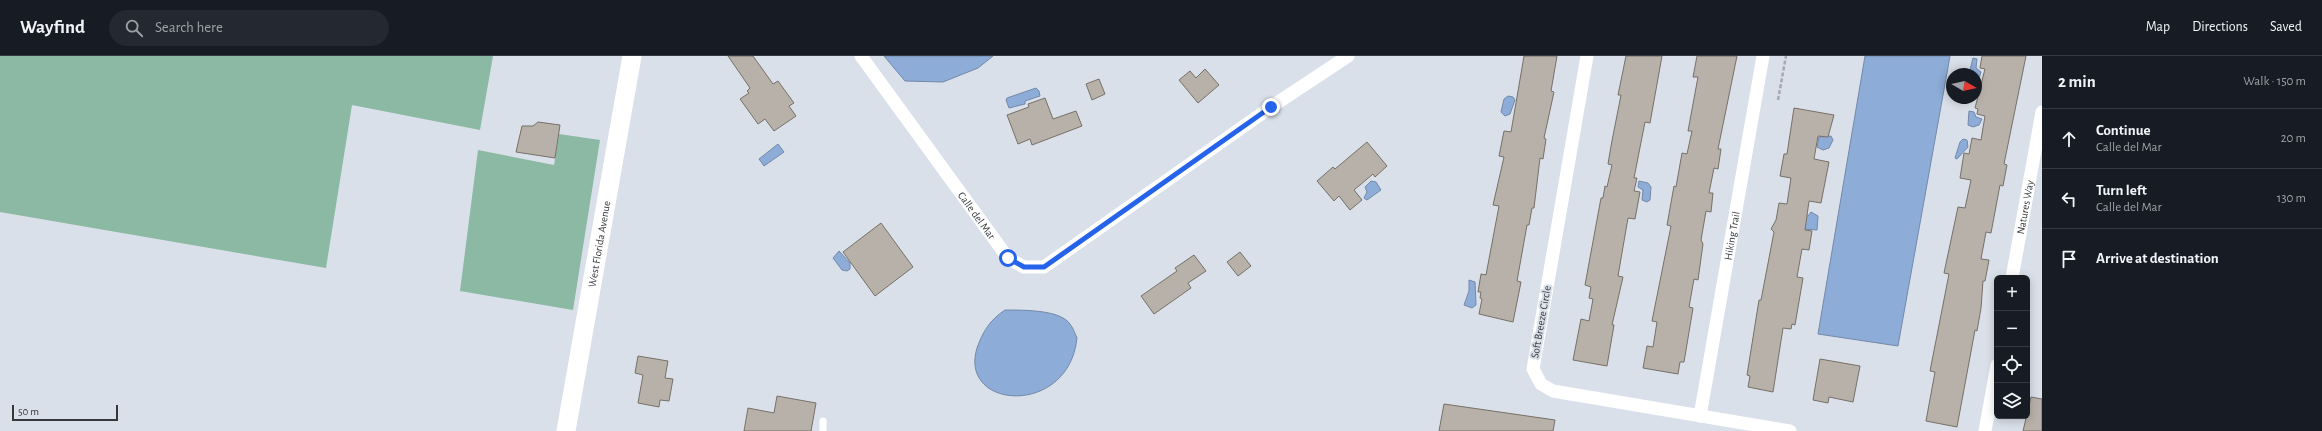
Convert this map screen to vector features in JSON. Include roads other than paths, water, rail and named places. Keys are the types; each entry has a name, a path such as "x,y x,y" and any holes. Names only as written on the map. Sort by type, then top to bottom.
{"street":[{"name":"West Florida Avenue","path":"566,431 632,56"},
{"name":"Calle del Mar","path":"860,56 1008,258 1024,267 1044,267 1271,107 1348,56"},
{"name":"Soft Breeze Circle","path":"1587,56 1534,369 1541,384 1552,391 1790,431"},
{"name":"Hiking Trail","path":"1700,416 1764,56"},
{"name":"Natures Way","path":"2013,275 2042,112"},
{"path":"1985,431 1994,382"}],"lane":[{"path":"823,421 823,431"}],"water":[{"path":"884,56 993,56 978,68 943,82 905,81"},
{"path":"1865,56 1950,56 1948,68 1946,68 1946,78 1898,346 1818,334"},
{"path":"1973,58 1977,59 1976,68 1970,68"},
{"path":"1036,88 1039,91 1040,96 1025,101 1025,104 1009,108 1006,100 1007,98"},
{"path":"1508,96 1513,97 1515,100 1510,114 1505,116 1501,112 1504,99"},
{"path":"1969,111 1974,112 1976,117 1982,119 1979,125 1973,127 1968,125"},
{"path":"1831,136 1833,140 1829,148 1823,150 1817,147 1819,137"},
{"path":"1963,139 1967,140 1968,147 1957,159 1955,158 1960,142"},
{"path":"778,144 784,152 764,166 759,159"},
{"path":"1371,181 1376,182 1381,190 1367,200 1364,198 1367,192 1365,187"},
{"path":"1639,181 1648,183 1651,187 1650,200 1647,202 1642,200 1643,190 1638,187"},
{"path":"1811,212 1818,216 1817,230 1804,229 1803,216 1808,216"},
{"path":"839,251 850,263 850,269 847,271 842,270 833,258"},
{"path":"1469,280 1475,282 1476,305 1472,308 1464,305 1469,291"},
{"path":"1005,310 1035,311 1057,315 1068,322 1077,338 1070,364 1055,382 1037,392 1017,396 998,393 983,384 976,369 977,348 982,336 991,322"}]}
